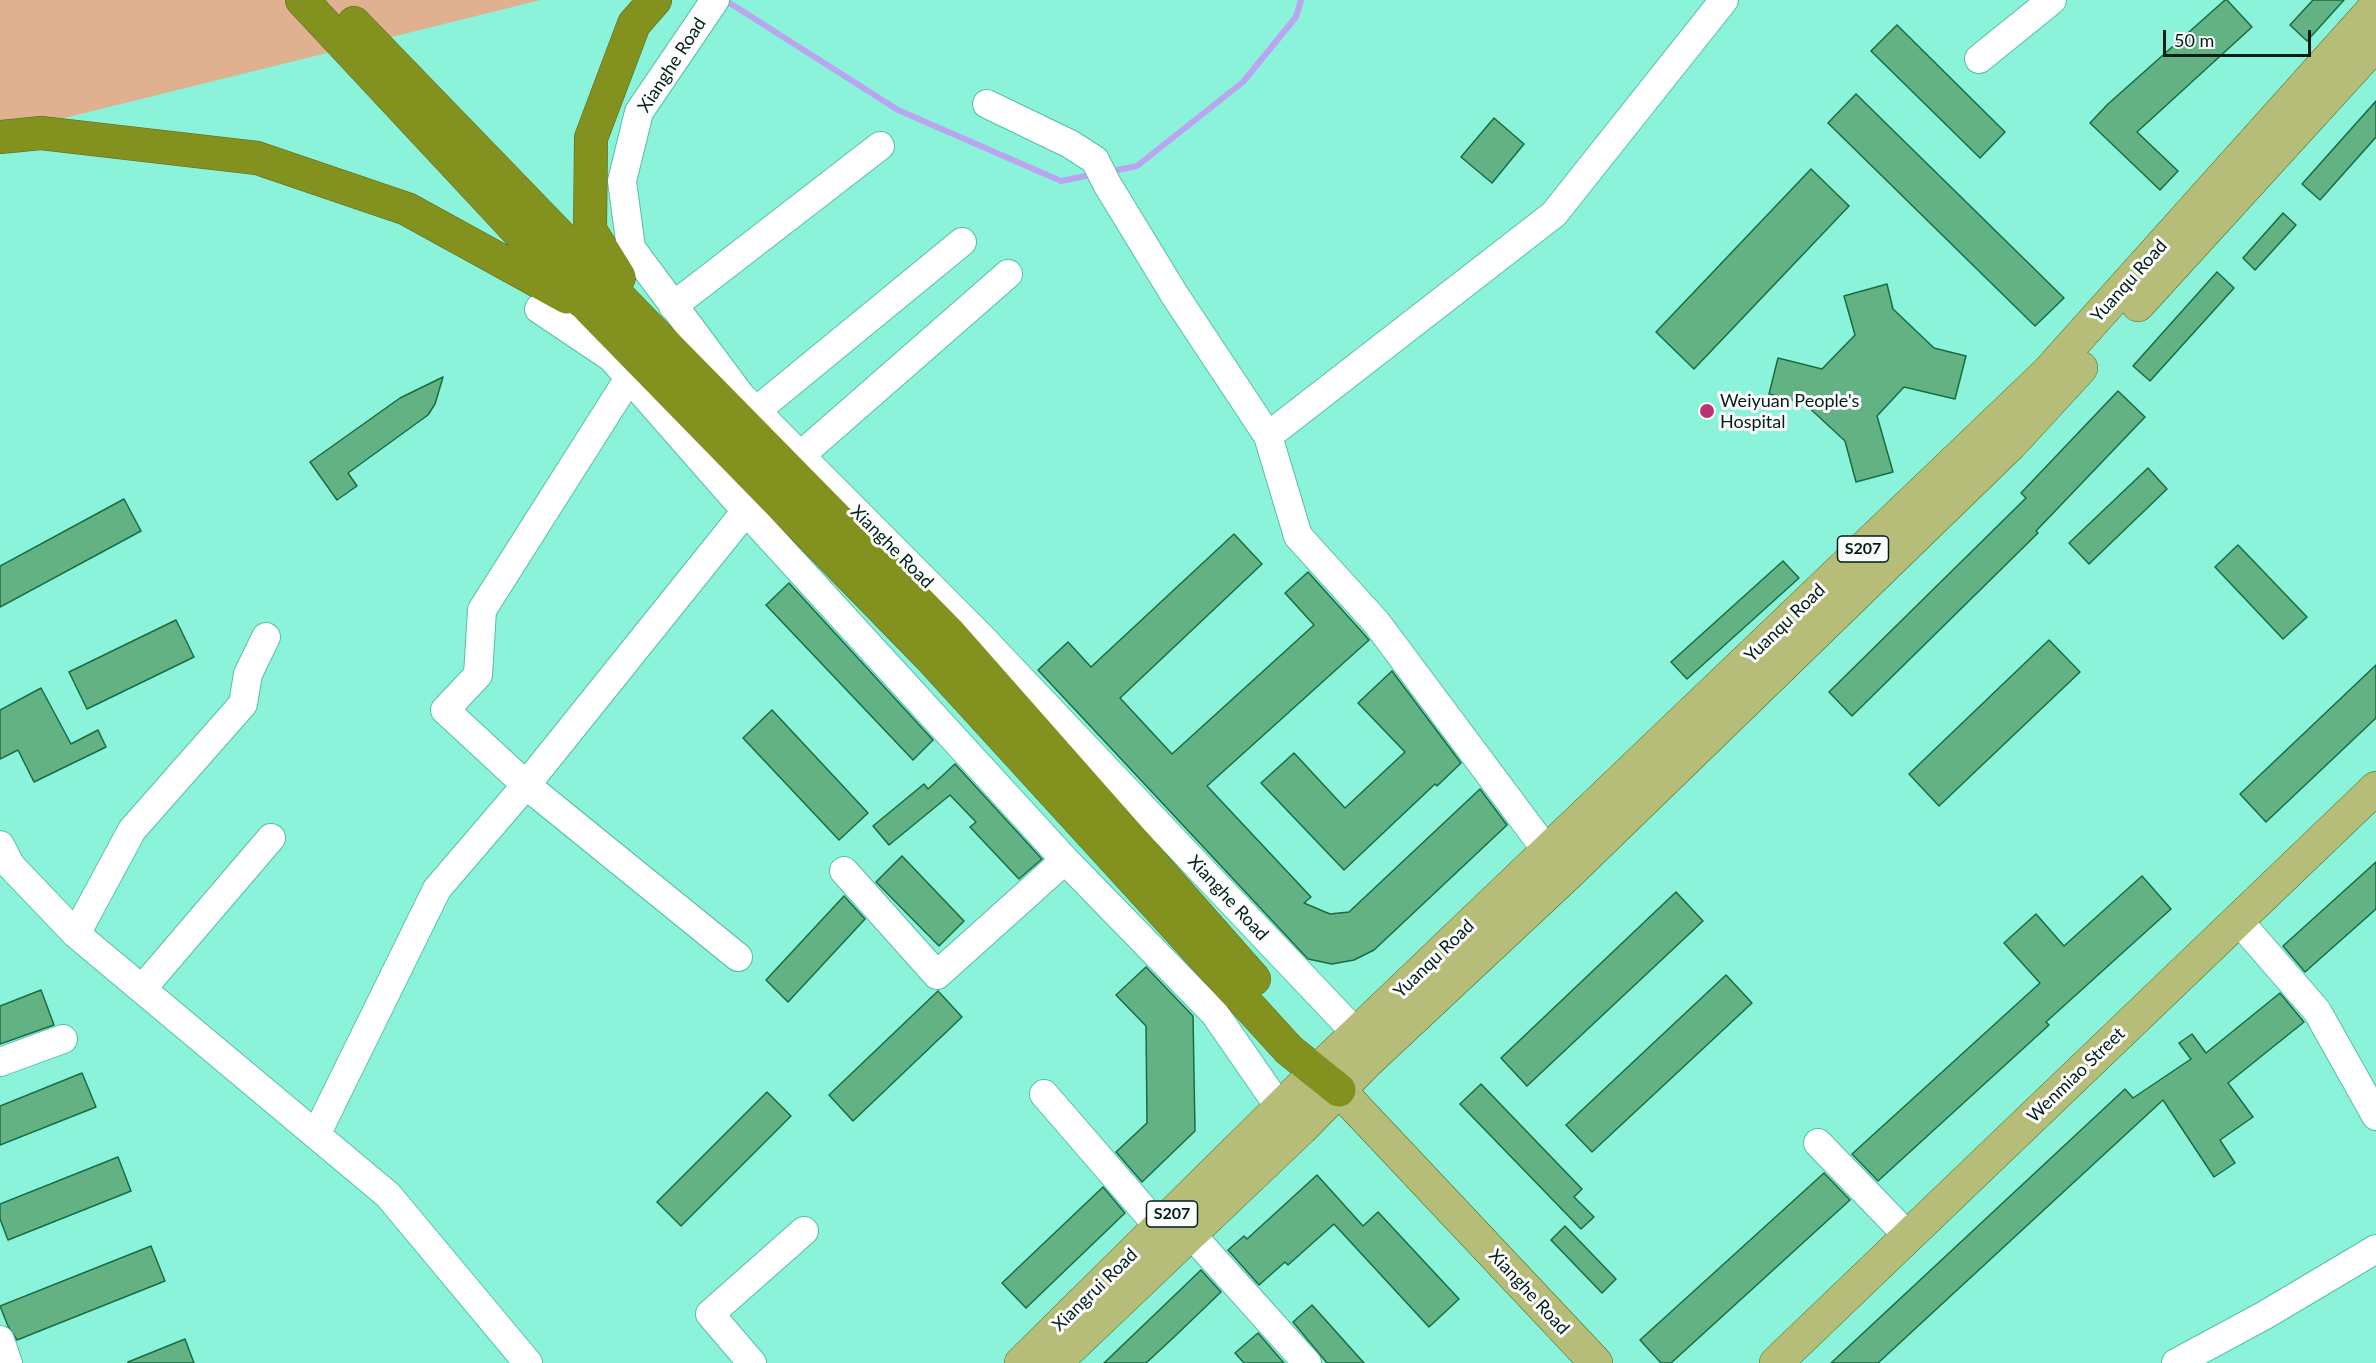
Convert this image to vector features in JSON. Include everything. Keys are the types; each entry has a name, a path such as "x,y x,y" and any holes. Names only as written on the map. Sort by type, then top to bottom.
{"highway":[{"path":"302,0 592,311 930,657 1289,1050 1331,1078"},
{"path":"332,0 653,332 948,632 1303,1035 1331,1078"},
{"path":"653,332 590,230 591,138 634,24 655,0"},
{"path":"0,137 41,133 258,158 407,209 592,311"}],"main road":[{"name":"Yuanqu Road","path":"1331,1078 1356,1033 2046,373 2376,6"},
{"name":"Yuanqu Road","path":"1331,1078 1569,873 2011,444 2376,44"},
{"name":"Wenmiao Street","path":"1776,1363 2376,788"},
{"name":"Xiangrui Road","path":"1055,1363 1280,1108 1331,1078"},
{"name":"Xiangrui Road","path":"1021,1363 1174,1230 1331,1078"},
{"name":"Xianghe Road","path":"1331,1078 1596,1363"}],"street":[{"name":"Xianghe Road","path":"715,0 639,112 622,181 631,248 741,396 981,636 1356,1033"},
{"path":"1268,436 1554,214 1724,0"},
{"path":"1979,59 2052,0"},
{"path":"987,104 1070,144 1101,172 1173,294 1268,436 1298,536 1376,622 1547,850"},
{"path":"673,306 880,146"},
{"path":"756,411 962,242"},
{"path":"801,455 1008,274"},
{"path":"538,309 612,358 746,511 1065,860 1215,1014 1280,1108"},
{"path":"629,378 482,610 478,675 445,710 526,785 738,957"},
{"path":"316,1135 437,889 526,785 746,511"},
{"path":"76,934 132,831 243,704 248,674 266,638"},
{"path":"142,989 271,838"},
{"path":"0,845 11,866 76,934 388,1195 528,1363"},
{"path":"844,871 937,975 1065,860"},
{"path":"2238,920 2317,1011 2376,1116"},
{"path":"0,1062 63,1039"},
{"path":"1044,1094 1174,1230 1307,1363"},
{"path":"1818,1143 1908,1236"},
{"path":"752,1363 710,1314 804,1231"},
{"path":"2176,1363 2265,1315 2376,1249"},
{"path":"0,1340 8,1363"}],"shaded area":[{"path":"0,0 541,0 0,134"}],"building":[{"path":"2225,0 2252,27 2137,132 2178,171 2160,190 2090,123 2108,104"},
{"path":"2313,0 2344,0 2307,41 2290,25"},
{"path":"1897,25 2005,132 1980,158 1871,51"},
{"path":"1856,94 2064,298 2035,326 1828,123"},
{"path":"2376,101 2376,137 2320,200 2302,184"},
{"path":"1494,118 1524,144 1492,183 1461,157"},
{"path":"1811,169 1849,206 1694,369 1656,332"},
{"path":"2283,213 2296,225 2255,270 2243,258"},
{"path":"2217,272 2234,288 2150,381 2133,366"},
{"path":"1887,284 1893,309 1934,348 1966,356 1955,399 1904,387 1877,416 1893,472 1856,482 1845,441 1804,403 1769,394 1778,358 1822,369 1855,335 1844,296"},
{"path":"443,377 435,404 428,415 348,473 357,486 337,500 310,462 400,398"},
{"path":"2118,391 2145,417 2036,531 2038,533 1852,716 1829,692 2026,498 2021,493"},
{"path":"2148,468 2167,489 2089,564 2069,543"},
{"path":"124,499 141,531 0,607 0,566"},
{"path":"1234,534 1262,564 1120,698 1172,754 1314,625 1285,593 1308,572 1363,633 1369,640 1207,786 1311,897 1304,903 1330,914 1349,912 1480,789 1507,825 1374,950 1354,960 1332,964 1308,959 1038,670 1068,642 1091,667"},
{"path":"2238,545 2307,617 2283,639 2215,567"},
{"path":"1783,561 1799,578 1687,679 1671,662"},
{"path":"789,583 933,740 913,760 766,605"},
{"path":"176,620 194,657 87,709 69,672"},
{"path":"2049,640 2080,672 1939,806 1909,774"},
{"path":"2376,665 2376,718 2266,822 2240,794"},
{"path":"1392,671 1461,763 1437,786 1435,784 1344,870 1261,783 1294,753 1345,808 1405,752 1358,703"},
{"path":"41,688 71,744 98,730 106,747 34,782 18,750 0,759 0,710"},
{"path":"772,710 868,813 839,840 743,738"},
{"path":"955,764 1042,859 1019,879 970,827 976,822 950,795 889,845 873,826 924,784 928,789"},
{"path":"902,856 964,921 939,946 876,882"},
{"path":"2376,862 2376,909 2305,972 2283,946"},
{"path":"2142,876 2171,909 2046,1022 2049,1025 1878,1181 1852,1154 2040,983 2004,943 2036,914 2064,946"},
{"path":"1676,892 1703,921 1527,1086 1501,1058"},
{"path":"844,896 865,919 788,1002 766,980"},
{"path":"1146,967 1193,1016 1195,1131 1142,1182 1116,1152 1147,1123 1146,1026 1116,995"},
{"path":"1726,975 1752,1003 1592,1152 1566,1125"},
{"path":"41,990 54,1025 0,1044 0,1006"},
{"path":"938,991 962,1017 853,1121 829,1095"},
{"path":"2280,993 2304,1022 2228,1083 2253,1117 2220,1140 2235,1163 2214,1177 2163,1100 1878,1363 1831,1363 2125,1089 2133,1098 2191,1059 2179,1043 2192,1034 2206,1053"},
{"path":"82,1073 96,1107 0,1145 0,1106"},
{"path":"1481,1084 1582,1189 1574,1197 1594,1217 1581,1229 1460,1104"},
{"path":"767,1092 791,1116 681,1226 657,1202"},
{"path":"118,1157 131,1191 8,1240 0,1219 0,1204"},
{"path":"1824,1173 1850,1200 1671,1363 1661,1363 1640,1340"},
{"path":"1317,1175 1363,1226 1378,1212 1459,1299 1429,1327 1334,1224 1288,1265 1285,1262 1259,1285 1228,1250 1244,1236 1247,1239"},
{"path":"1103,1187 1125,1213 1026,1308 1002,1283"},
{"path":"1565,1226 1616,1279 1602,1293 1551,1240"},
{"path":"151,1246 165,1281 17,1340 8,1326 0,1306"},
{"path":"1201,1270 1221,1292 1146,1363 1104,1363"},
{"path":"1312,1305 1364,1363 1327,1363 1293,1322"},
{"path":"1258,1333 1284,1363 1244,1363 1235,1353"},
{"path":"185,1339 194,1363 128,1363 128,1362"}],"waterway":[{"path":"725,0 898,110 1061,181 1095,174"},
{"path":"1108,172 1137,166 1243,82 1296,17 1301,0"}],"place":[{"name":"Weiyuan People's Hospital","path":"1707,411"}]}
